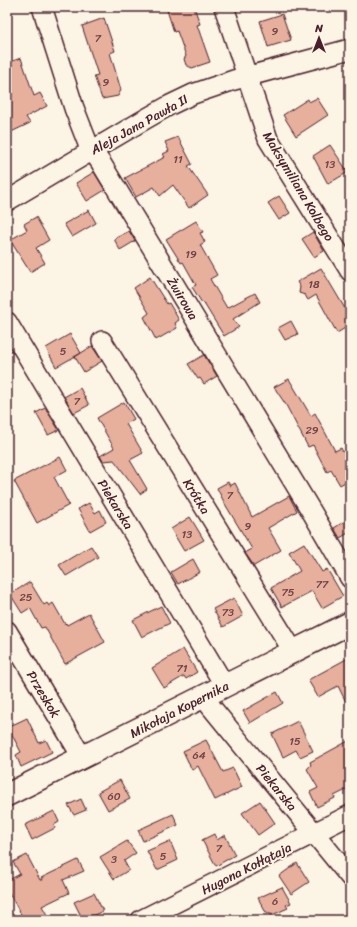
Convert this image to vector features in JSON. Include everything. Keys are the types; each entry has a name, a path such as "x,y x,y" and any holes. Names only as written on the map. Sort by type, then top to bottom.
{"street":[{"name":"Żwirowa","path":"42,7 74,108 88,144 313,514 350,578"},
{"name":"Maksymiliana Kolbego","path":"224,7 268,139 348,262"},
{"name":"Aleja Jana Pawła II","path":"7,201 170,105 193,94 234,80 350,49"},
{"name":"Piekarska","path":"7,322 225,686"},
{"name":"Krótka","path":"102,341 292,651"},
{"name":"Mikołaja Kopernika","path":"7,795 350,623"},
{"name":"Przeskok","path":"7,631 82,757"},
{"name":"Piekarska","path":"203,697 350,877"},
{"name":"Hugona Kołłątaja","path":"141,920 350,815"}],"building":[{"path":"166,7 194,7 200,24 197,25 210,62 192,68 186,65 184,59 186,56 177,31 174,32"},
{"path":"282,14 291,40 268,47 260,21"},
{"path":"104,18 115,51 110,53 121,90 118,96 102,99 94,76 98,75 82,26"},
{"path":"21,58 34,96 40,93 47,106 26,117 30,123 7,134 7,63"},
{"path":"317,98 328,115 296,136 283,115 308,99 309,102"},
{"path":"178,137 192,164 188,166 208,195 189,208 173,185 160,196 154,187 136,197 125,178 165,157 163,154 169,151 165,142"},
{"path":"330,145 348,172 328,184 313,156"},
{"path":"94,172 105,190 87,201 76,183"},
{"path":"279,196 290,213 279,220 268,203"},
{"path":"89,210 96,223 72,237 64,224"},
{"path":"36,217 49,240 36,248 45,263 30,272 10,240 27,230 24,224"},
{"path":"196,221 203,232 200,233 205,242 200,245 217,275 210,279 227,308 255,293 260,302 233,319 239,327 224,336 192,287 196,285 183,262 181,263 166,239"},
{"path":"129,231 135,241 120,250 114,239"},
{"path":"313,232 324,251 314,257 302,239"},
{"path":"321,268 350,317 350,325 337,333 316,295 308,300 305,295 299,293 300,287 297,282"},
{"path":"150,277 167,304 169,303 179,320 175,323 177,328 156,340 144,317 149,313 134,288"},
{"path":"291,321 298,334 285,340 278,328"},
{"path":"70,334 81,353 56,367 46,348"},
{"path":"92,346 102,361 84,372 75,357"},
{"path":"204,355 217,376 204,384 200,378 198,379 188,364"},
{"path":"289,379 311,416 315,413 335,451 341,448 343,452 350,449 350,479 340,485 331,470 327,472 313,445 308,447 286,405 274,387"},
{"path":"80,388 89,405 74,413 64,397"},
{"path":"124,402 134,419 126,424 143,453 130,460 147,489 140,494 114,460 103,461 100,456 114,448 97,418"},
{"path":"45,408 59,430 48,435 36,413"},
{"path":"60,457 67,470 54,477 69,505 37,523 14,481"},
{"path":"228,482 230,486 235,483 252,517 289,496 297,511 268,528 281,550 254,566 245,553 252,549 217,488"},
{"path":"89,503 95,513 100,510 106,522 90,531 78,509"},
{"path":"190,517 204,540 184,551 171,529"},
{"path":"350,518 350,532 340,538 334,528"},
{"path":"304,543 322,572 327,569 343,596 322,608 312,591 282,607 271,588 300,571 289,552"},
{"path":"91,546 98,557 66,576 59,565"},
{"path":"193,559 200,572 178,584 171,572"},
{"path":"30,582 44,605 47,603 49,606 53,603 65,624 66,623 67,625 89,613 105,642 65,664 45,627 41,628 30,608 22,613 10,594"},
{"path":"234,598 243,616 223,627 213,609"},
{"path":"161,606 170,623 142,637 133,620"},
{"path":"183,649 197,672 186,679 184,676 164,688 152,668"},
{"path":"350,657 350,710 338,686 318,697 308,680"},
{"path":"277,692 283,703 250,723 243,711"},
{"path":"27,718 39,743 46,740 52,752 21,767 16,755 21,752 8,727"},
{"path":"298,721 313,751 300,757 296,750 283,757 272,734"},
{"path":"206,740 223,772 233,768 242,787 215,800 198,766 192,770 183,751"},
{"path":"350,740 350,788 317,807 310,792 318,788 307,769 311,765 310,762"},
{"path":"120,780 130,799 108,810 98,792"},
{"path":"81,799 86,810 74,815 68,805"},
{"path":"260,801 275,823 258,835 242,813"},
{"path":"54,811 59,822 54,825 55,828 32,840 25,825"},
{"path":"173,814 178,825 143,841 138,830"},
{"path":"214,834 217,840 225,835 235,855 216,866 202,840"},
{"path":"127,841 136,853 124,861 129,870 114,879 100,857"},
{"path":"170,841 178,860 157,870 147,851"},
{"path":"27,855 40,880 42,880 41,878 78,860 84,871 63,880 69,893 42,906 50,920 24,920 7,889 7,881 20,874 13,862"},
{"path":"297,863 309,882 291,894 279,876"},
{"path":"282,887 291,903 286,905 288,908 272,915 265,911 258,898"},
{"path":"94,893 103,911 83,920 74,902"}]}
